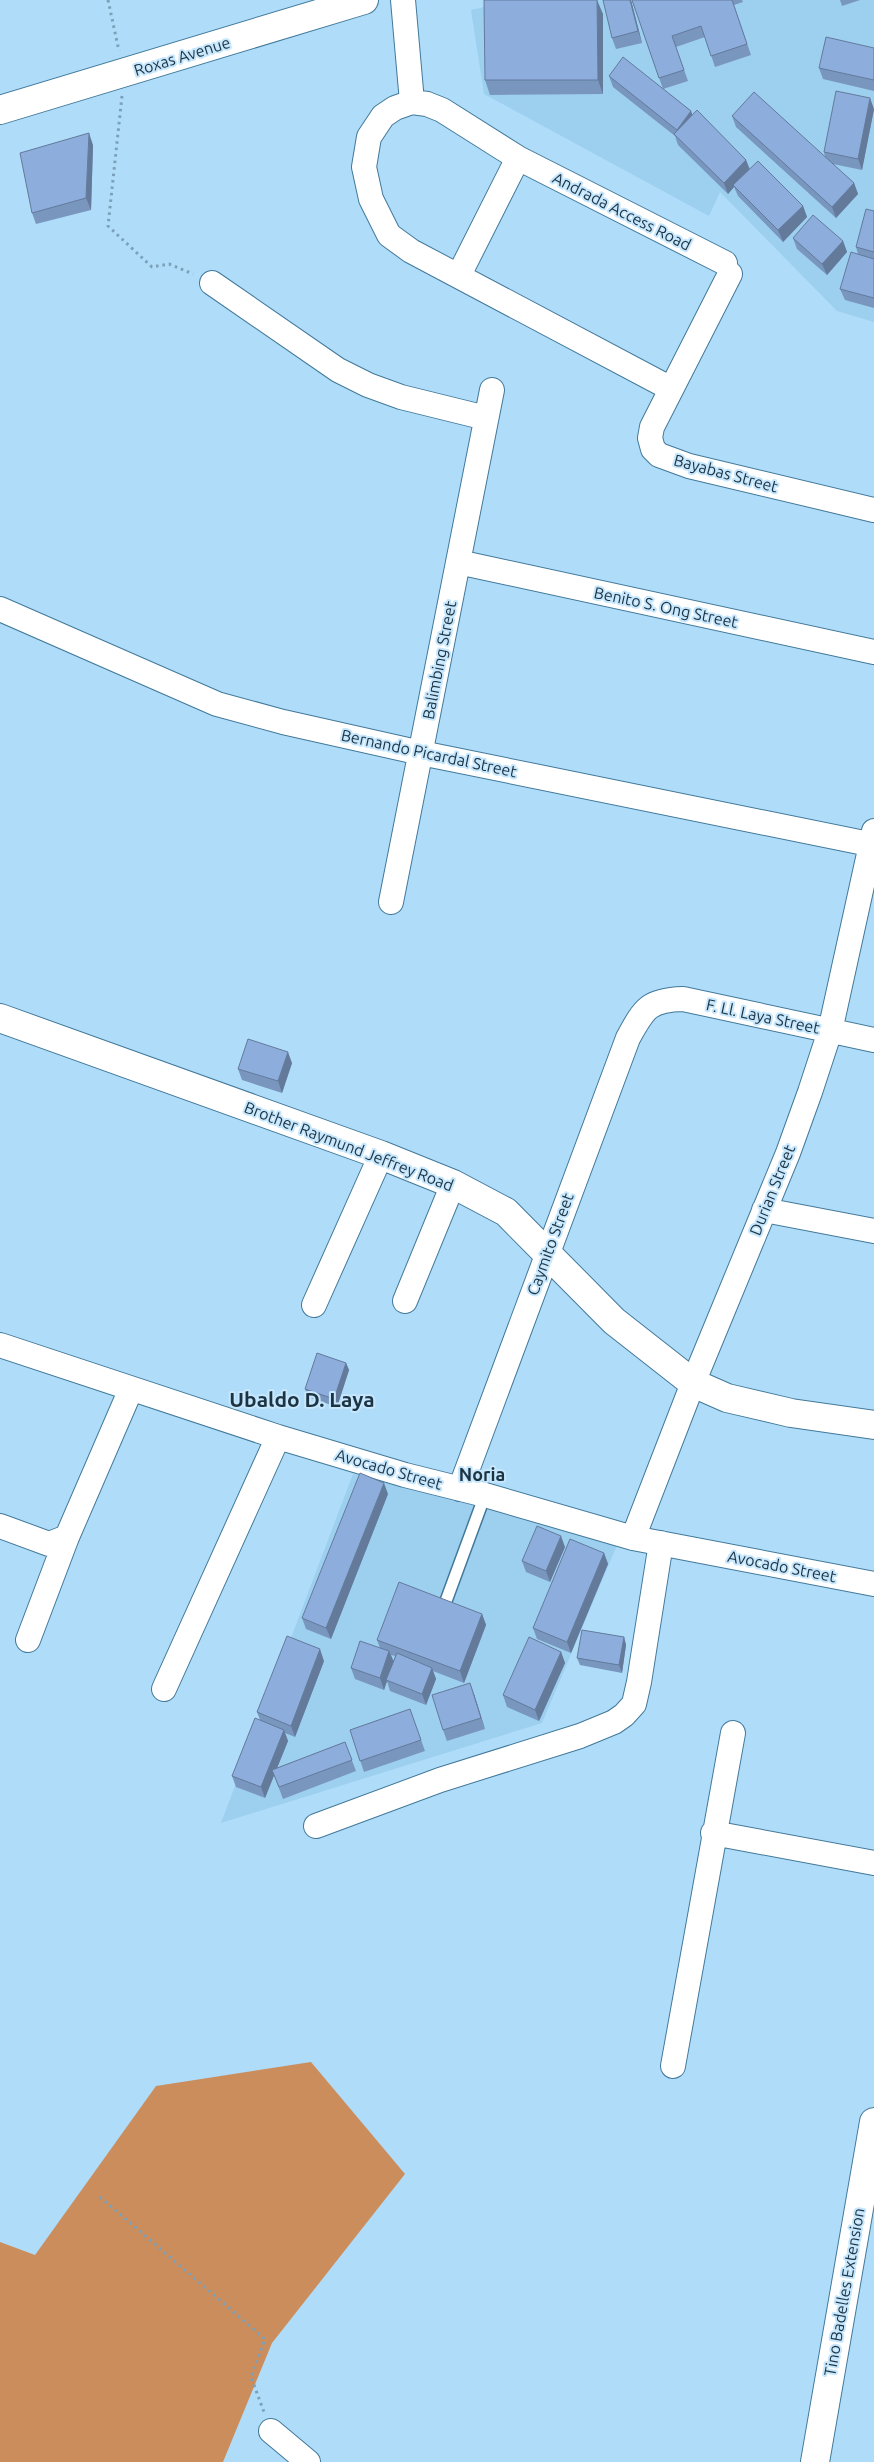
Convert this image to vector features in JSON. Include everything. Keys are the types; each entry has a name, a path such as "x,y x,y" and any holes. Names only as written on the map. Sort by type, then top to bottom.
{"main road":[{"name":"Roxas Avenue","path":"0,110 364,0"},
{"name":"Brother Raymund Jeffrey Road","path":"0,1018 381,1155 454,1184 506,1212 614,1321 693,1383 727,1398 791,1413 874,1424"},
{"name":"Tino Badelles Extension","path":"814,2462 874,2122"}],"street":[{"path":"403,0 412,102 395,108 383,116 370,137 364,167 371,199 389,235 411,252 458,275 662,384"},
{"name":"Andrada Access Road","path":"412,102 427,104 442,110 518,158 728,268"},
{"path":"458,275 518,158"},
{"name":"Bayabas Street","path":"728,268 652,426 650,438 653,450 659,455 689,466 874,510"},
{"path":"212,283 338,370 368,385 401,397 486,418"},
{"name":"Balimbing Street","path":"391,902 492,390"},
{"name":"Benito S. Ong Street","path":"458,562 874,652"},
{"name":"Bernando Picardal Street","path":"0,609 218,704 283,722 421,753 873,840"},
{"name":"Durian Street","path":"633,1538 693,1383 788,1153 830,1031 873,840"},
{"name":"F. Ll. Laya Street","path":"651,1004 666,1000 683,999 874,1040"},
{"name":"Caymito Street","path":"460,1489 628,1038 639,1018 651,1004"},
{"path":"314,1304 381,1155"},
{"path":"405,1301 454,1184"},
{"path":"764,1210 874,1231"},
{"name":"Avocado Street","path":"0,1345 278,1437 405,1475 485,1495 633,1538 874,1584"},
{"path":"28,1640 68,1537 131,1389"},
{"path":"164,1689 278,1437"},
{"path":"0,1526 49,1544 68,1537"},
{"path":"316,1826 440,1780 580,1736 624,1715 634,1704 639,1682 661,1543"},
{"path":"672,2066 733,1732"},
{"path":"714,1833 874,1862"},
{"path":"271,2431 308,2462"}],"lane":[{"path":"446,1601 485,1495"}],"path":[{"path":"108,0 125,73 108,226 152,267 169,264 212,283"},
{"path":"100,2197 265,2339 251,2378 271,2431"}],"shaded area":[{"path":"516,0 874,0 874,322 837,311 720,192 709,216 484,94 471,10"},
{"path":"353,1474 618,1543 542,1723 221,1823"},
{"path":"311,2062 405,2174 272,2343 223,2462 0,2462 0,2242 35,2255 156,2086"}],"building":[{"path":"484,0 597,0 598,80 485,80"},
{"path":"603,0 630,0 638,31 612,38"},
{"path":"632,0 732,0 747,44 711,56 701,26 672,36 684,70 659,78"},
{"path":"826,37 874,48 874,80 819,68"},
{"path":"623,57 691,111 677,130 609,76"},
{"path":"836,91 870,98 858,159 824,152"},
{"path":"754,92 854,183 832,207 732,116"},
{"path":"697,110 746,160 724,183 674,134"},
{"path":"89,133 86,198 32,213 20,153"},
{"path":"758,161 803,206 778,230 733,185"},
{"path":"866,209 874,211 874,252 856,247"},
{"path":"813,215 843,241 822,264 793,238"},
{"path":"851,252 874,259 874,298 840,289"},
{"path":"248,1039 288,1052 278,1081 238,1069"},
{"path":"317,1353 346,1363 334,1399 305,1389"},
{"path":"360,1473 384,1483 326,1628 302,1618"},
{"path":"537,1526 561,1536 546,1571 522,1561"},
{"path":"570,1539 604,1553 567,1642 533,1628"},
{"path":"399,1582 482,1614 460,1671 377,1640"},
{"path":"582,1630 624,1637 619,1665 577,1658"},
{"path":"287,1636 320,1649 291,1726 257,1712"},
{"path":"529,1637 561,1652 535,1710 503,1695"},
{"path":"360,1641 389,1651 380,1678 351,1668"},
{"path":"397,1653 432,1668 422,1694 386,1680"},
{"path":"470,1683 481,1718 443,1730 432,1695"},
{"path":"410,1709 421,1740 360,1761 350,1730"},
{"path":"255,1718 284,1730 261,1787 232,1776"},
{"path":"345,1742 352,1760 279,1787 272,1770"}],"district":[{"name":"Ubaldo D. Laya","path":"302,1400"},
{"name":"Noria","path":"482,1475"}]}
